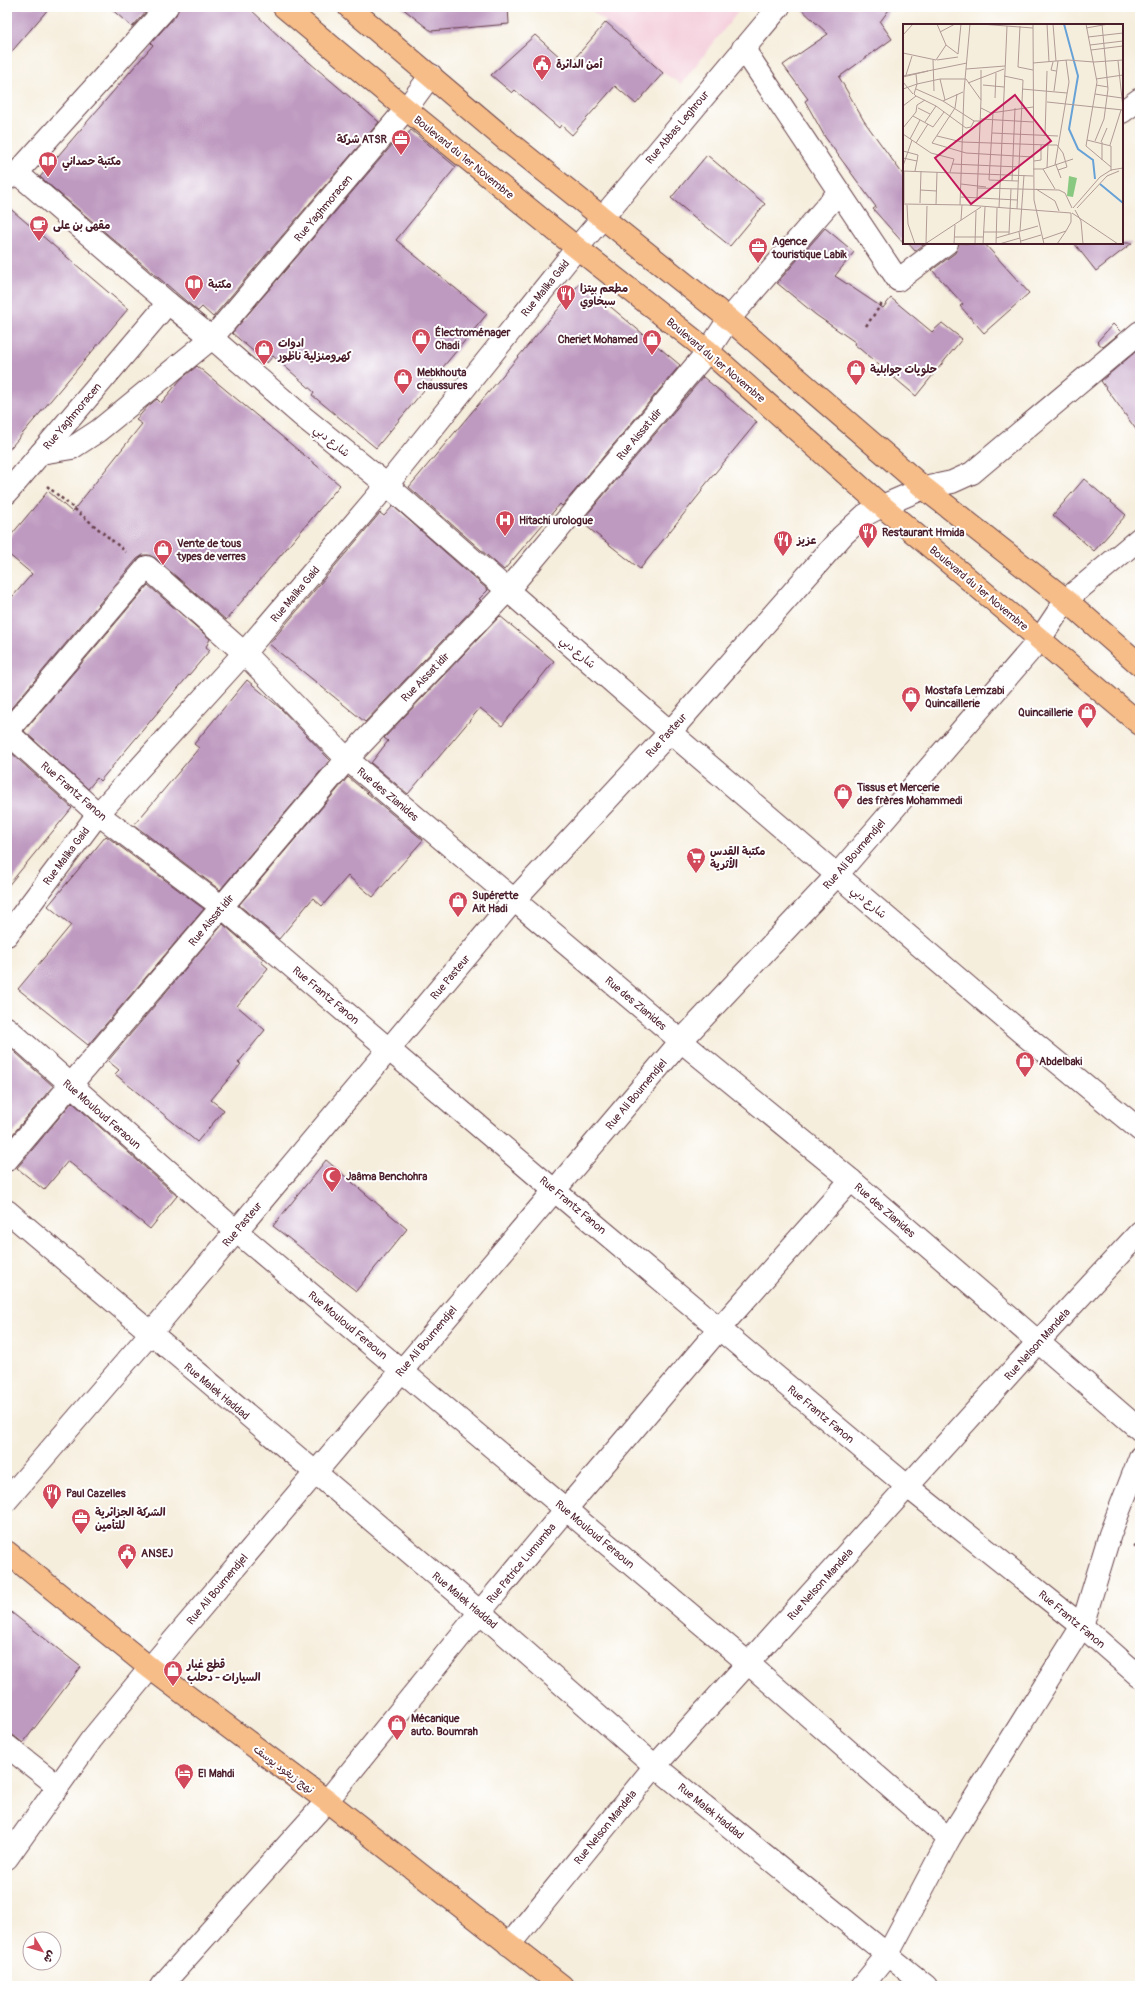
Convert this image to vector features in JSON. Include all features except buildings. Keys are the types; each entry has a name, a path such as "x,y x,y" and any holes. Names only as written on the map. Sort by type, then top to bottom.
{"main road":[{"name":"Boulevard du 1er Novembre","path":"284,7 406,110 577,248 708,351 882,506 1140,724"},
{"path":"349,7 512,145 729,319 924,488 1066,600 1140,665"},
{"name":"نهج زيغود يوسف","path":"7,1552 150,1668 327,1802 562,1986"}],"street":[{"path":"12,176 167,7"},
{"name":"Rue Abbas Leghrour","path":"577,248 743,48 779,7"},
{"path":"743,48 898,280 946,244"},
{"name":"Rue Yaghmoracen","path":"41,453 72,448 98,431 212,338 406,110 431,75"},
{"path":"1123,111 1140,99"},
{"name":"شارع دبي","path":"12,176 212,338 302,416 387,485 670,732 1023,1034 1140,1130"},
{"name":"Rue Aissat idir","path":"7,1160 346,759 507,591 708,351 729,319 839,192"},
{"name":"Rue Malika Gaid","path":"7,935 98,814 244,653 387,485 577,248"},
{"name":"Rue Yaghmoracen","path":"7,493 168,303"},
{"name":"Rue Pasteur","path":"7,1500 150,1334 514,900 670,732 842,536 865,515 882,506 924,488 952,482 972,473 1140,332"},
{"name":"Rue Ali Boumendjel","path":"7,1858 90,1740 314,1473 681,1041 837,875 1040,639 1066,600 1140,538"},
{"path":"7,732 147,567"},
{"name":"Rue des Zianides","path":"147,567 244,653 346,759 681,1041 851,1180 1140,1430"},
{"name":"Rue Frantz Fanon","path":"7,732 98,814 222,907 719,1329 908,1487 1082,1626 1140,1677"},
{"name":"Rue Mouloud Feraoun","path":"7,1028 236,1231 748,1663 949,1839"},
{"name":"Rue Patrice Lumumba","path":"168,1984 327,1802 480,1612 566,1509 719,1329 851,1180"},
{"name":"Rue Malek Haddad","path":"7,1211 150,1334 480,1612 655,1766 926,1986"},
{"name":"Rue Nelson Mandela","path":"509,1945 655,1766 1038,1342 1140,1232"},
{"path":"862,1986 888,1954 949,1839 1082,1626 1110,1534 1140,1457"},
{"path":"7,1746 58,1786"}],"path":[{"path":"26,470 136,561 147,567"}],"shaded area":[{"path":"587,7 742,7 681,84 663,73"}],"place":[{"name":"أمن الدائرة","path":"542,81"},
{"name":"شركة ATSR","path":"401,156"},
{"name":"مكتبة حمداني","path":"48,178"},
{"name":"مقهى بن على","path":"39,242"},
{"name":"Agence touristique Labik","path":"758,264"},
{"name":"مكتبة","path":"194,301"},
{"name":"مطعم بيتزا سبخاوي","path":"566,311"},
{"name":"Électroménager Chadi","path":"421,355"},
{"name":"Cheriet Mohamed","path":"652,356"},
{"name":"ادوات كهرومنزلية ناظور","path":"264,366"},
{"name":"حلويات جوابلية","path":"856,386"},
{"name":"Mebkhouta chaussures","path":"403,395"},
{"name":"Hitachi urologue","path":"505,537"},
{"name":"Restaurant Hmida","path":"868,549"},
{"name":"عزيز","path":"783,557"},
{"name":"Vente de tous types de verres","path":"163,566"},
{"name":"Mostafa Lemzabi Quincaillerie","path":"911,713"},
{"name":"Quincaillerie","path":"1087,729"},
{"name":"Tissus et Mercerie des frères Mohammedi","path":"843,810"},
{"name":"مكتبة القدس الأثرية","path":"696,874"},
{"name":"Supérette Ait Hadi","path":"458,918"},
{"name":"Abdelbaki","path":"1025,1078"},
{"name":"Jaâma Benchohra","path":"332,1193"},
{"name":"Paul Cazelles","path":"52,1510"},
{"name":"الشركة الجزائرية للتأمين","path":"81,1535"},
{"name":"ANSEJ","path":"127,1570"},
{"name":"قطع غيار السيارات - دحلب","path":"173,1687"},
{"name":"Mécanique auto. Boumrah","path":"397,1741"},
{"name":"El Mahdi","path":"184,1790"}]}
